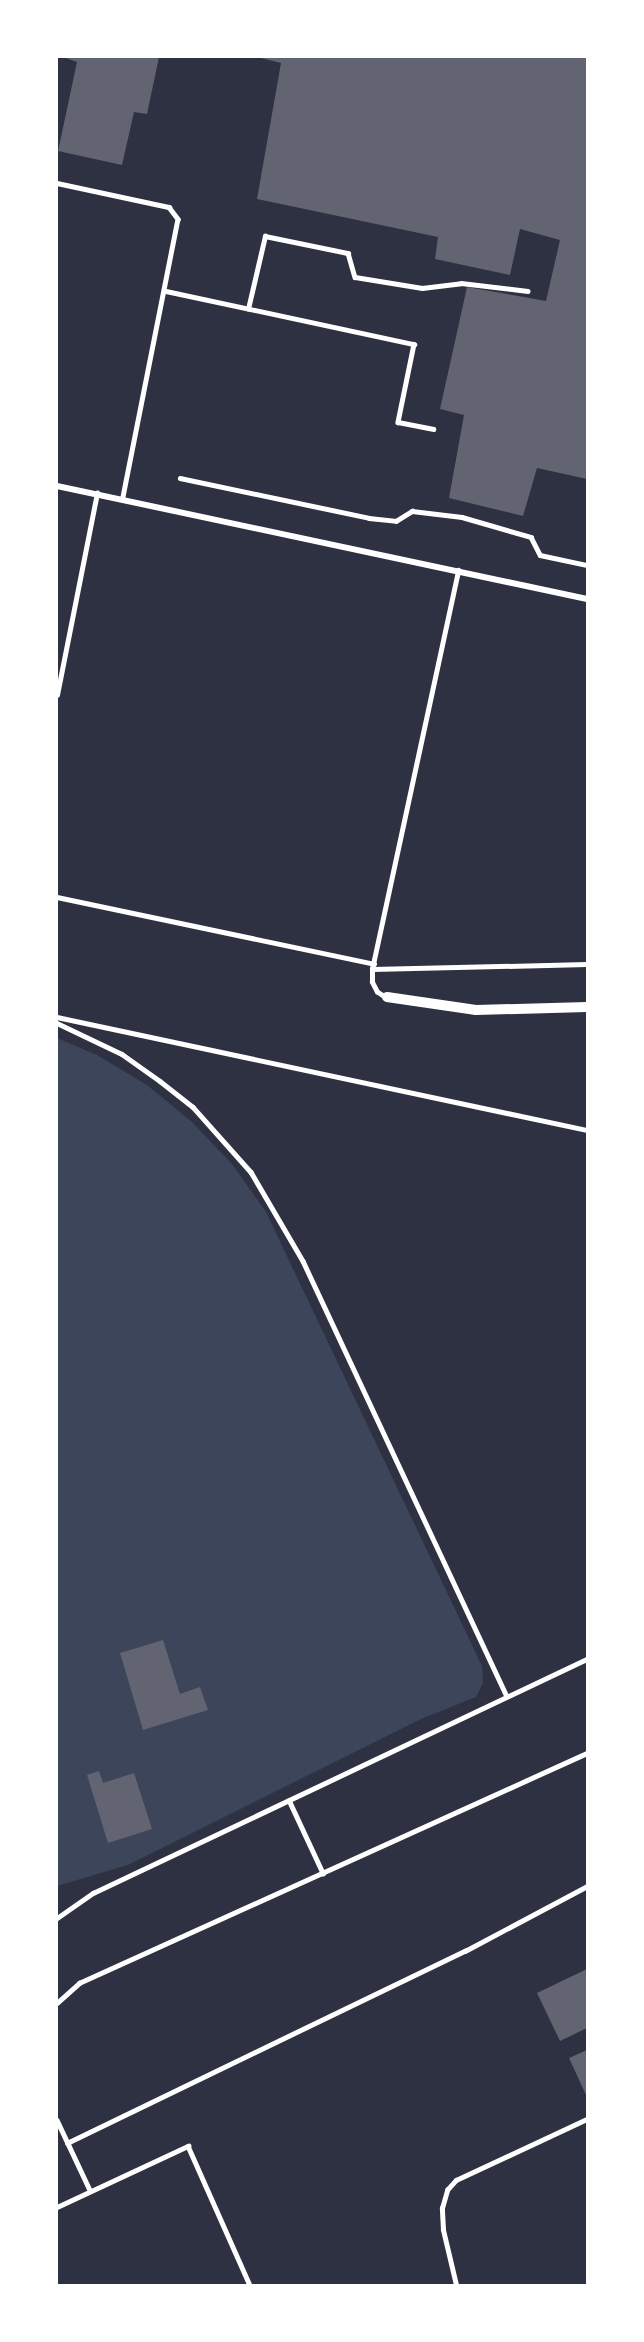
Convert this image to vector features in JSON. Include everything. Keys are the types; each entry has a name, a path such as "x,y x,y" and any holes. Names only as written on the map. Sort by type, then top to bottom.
{"street":[{"path":"57,486 123,498 587,598"},
{"path":"387,997 476,1010 587,1007"}],"lane":[{"path":"57,183 169,207 176,212 177,240 123,498"},
{"path":"248,309 265,236 348,253 356,276 422,288 461,283 528,291"},
{"path":"166,291 414,344 398,422 433,429"},
{"path":"180,478 369,518 396,520 412,511 462,517 531,537 540,555 587,565"},
{"path":"57,695 97,493"},
{"path":"387,997 377,992 373,966 458,570"},
{"path":"57,897 373,966 587,964"},
{"path":"57,1017 587,1130"},
{"path":"57,1023 122,1054 185,1100 225,1139 258,1182 303,1261 507,1696"},
{"path":"57,1918 93,1893 587,1659"},
{"path":"57,2003 79,1983 587,1753"},
{"path":"289,1800 323,1873"},
{"path":"67,2143 465,1951 587,1887"},
{"path":"456,2285 443,2230 442,2208 447,2190 456,2180 587,2119"},
{"path":"57,2120 90,2190"},
{"path":"57,2207 188,2146 250,2285"}],"shaded area":[{"path":"57,1038 97,1055 147,1085 192,1122 232,1164 266,1212 482,1666 483,1683 476,1697 421,1719 128,1865 57,1886"}],"building":[{"path":"63,57 159,57 147,114 134,112 122,165 58,151 77,62"},
{"path":"257,57 587,57 587,479 537,468 523,516 449,498 464,415 440,409 467,287 546,301 560,240 520,229 510,275 435,259 438,237 257,199 281,63"},
{"path":"163,1640 180,1694 200,1687 208,1710 143,1730 120,1653"},
{"path":"99,1771 103,1783 134,1773 152,1829 108,1843 87,1775"},
{"path":"587,1969 587,2028 560,2041 537,1993"},
{"path":"587,2050 587,2097 569,2058"}]}
